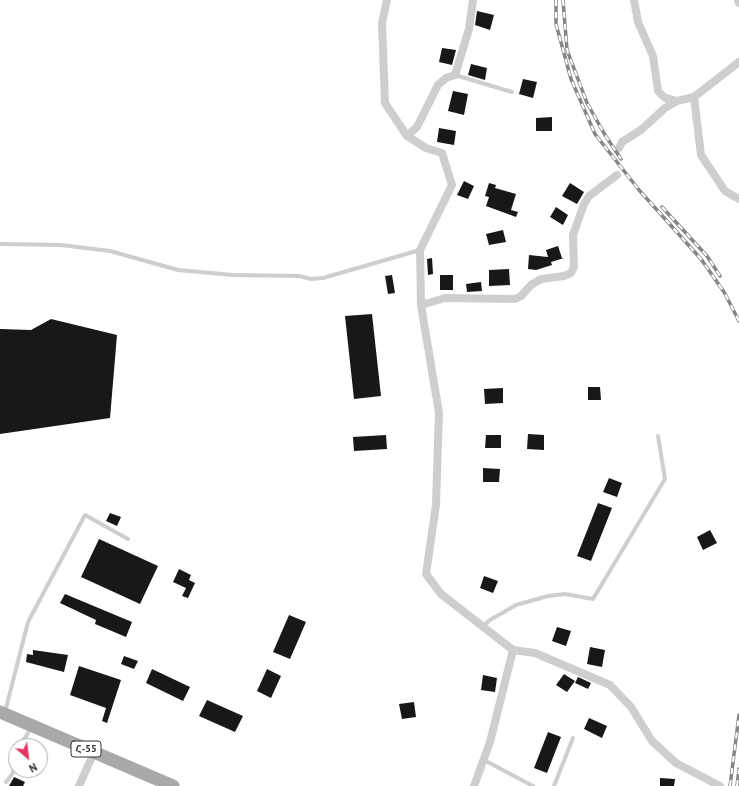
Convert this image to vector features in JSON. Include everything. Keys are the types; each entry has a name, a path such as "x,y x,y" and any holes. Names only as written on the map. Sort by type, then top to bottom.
{"main road":[{"name":"Հ-55","path":"2,713 173,786"}],"street":[{"path":"388,0 382,23 385,103 407,136 426,148 442,153 452,184 420,250 421,305 439,413 436,506 426,574 441,594 513,650 535,653 610,685 631,706 652,741 676,763 720,786"},
{"path":"407,136 417,127 438,85 446,78 455,75 469,29 473,0"},
{"path":"634,0 638,22 653,56 658,92 665,98 677,101"},
{"path":"620,148 622,142 641,130 665,108 677,101 694,97 739,62"},
{"path":"694,97 701,155 725,191 739,199"},
{"path":"421,305 444,298 515,299 521,296 531,285 541,279 564,276 572,273 574,267 573,235 584,204 589,196 617,175"},
{"path":"474,786 490,742 513,650"},
{"path":"79,786 94,752"}],"lane":[{"path":"455,75 512,92"},
{"path":"0,244 61,245 110,251 178,270 234,275 299,276 311,279 323,278 420,250"},
{"path":"483,626 490,620 516,605 548,596 565,594 593,599 664,479 658,436"},
{"path":"2,713 28,622 85,515 128,539"},
{"path":"25,738 32,726"},
{"path":"554,786 573,738"},
{"path":"484,760 533,786"},
{"path":"6,782 9,778"}],"building":[{"path":"477,11 494,15 490,30 475,25"},
{"path":"442,48 456,50 452,65 439,62"},
{"path":"471,64 487,68 485,80 468,75"},
{"path":"523,79 537,82 533,98 519,94"},
{"path":"453,91 468,94 464,115 448,111"},
{"path":"552,117 552,131 536,131 536,118"},
{"path":"439,128 456,131 454,145 437,142"},
{"path":"464,181 474,186 468,199 457,195"},
{"path":"489,183 496,185 495,188 516,194 511,210 518,212 516,217 486,206 489,197 485,196"},
{"path":"570,183 584,192 577,204 562,196"},
{"path":"556,207 568,215 563,225 550,217"},
{"path":"503,230 506,242 489,245 486,234"},
{"path":"558,246 562,258 564,258 551,262 552,265 536,270 528,269 529,255 548,257 546,250"},
{"path":"432,258 433,274 428,275 427,259"},
{"path":"509,269 510,285 489,286 489,270"},
{"path":"392,275 395,293 388,294 385,276"},
{"path":"440,275 453,275 453,290 440,290"},
{"path":"481,282 482,291 467,292 466,284"},
{"path":"372,314 381,396 354,399 345,316"},
{"path":"51,319 117,335 110,418 0,434 0,329 31,330"},
{"path":"588,387 600,387 601,400 588,400"},
{"path":"503,388 503,403 485,404 484,389"},
{"path":"528,434 544,435 544,450 527,449"},
{"path":"386,435 387,449 354,451 353,437"},
{"path":"486,435 501,435 501,448 485,448"},
{"path":"483,468 500,469 499,482 483,482"},
{"path":"609,478 622,483 617,497 603,492"},
{"path":"598,503 612,508 591,561 577,556"},
{"path":"110,513 121,517 117,526 106,521"},
{"path":"710,530 717,543 703,550 697,537"},
{"path":"99,539 158,566 140,604 81,577"},
{"path":"179,569 191,575 189,580 195,583 188,598 182,596 186,588 173,582"},
{"path":"484,576 498,581 493,593 480,588"},
{"path":"65,594 132,622 126,637 95,624 96,620 60,603"},
{"path":"289,615 306,622 290,659 273,652"},
{"path":"557,627 571,631 566,646 552,641"},
{"path":"590,647 605,650 602,667 587,664"},
{"path":"33,650 68,655 64,672 26,662 27,654 33,655"},
{"path":"124,656 138,661 134,669 121,664"},
{"path":"79,666 121,680 107,723 102,721 106,708 70,695"},
{"path":"152,669 190,687 183,701 146,683"},
{"path":"267,669 281,676 271,698 257,691"},
{"path":"564,674 575,681 567,692 556,685"},
{"path":"483,675 497,678 495,692 481,690"},
{"path":"578,677 591,683 588,689 575,683"},
{"path":"207,700 243,716 235,732 199,716"},
{"path":"414,702 416,717 402,719 399,704"},
{"path":"589,718 607,726 602,738 584,729"},
{"path":"548,732 561,737 547,773 534,768"},
{"path":"13,778 25,782 23,786 9,786"},
{"path":"660,778 675,779 674,786 660,786"}],"railway":[{"path":"556,0 556,24 571,79 595,134 639,190 701,259 724,292 739,321"},
{"path":"563,0 567,50 587,103 605,135 621,159"},
{"path":"662,207 707,256 720,276"},
{"path":"730,786 739,715"},
{"path":"737,786 739,769"}]}
